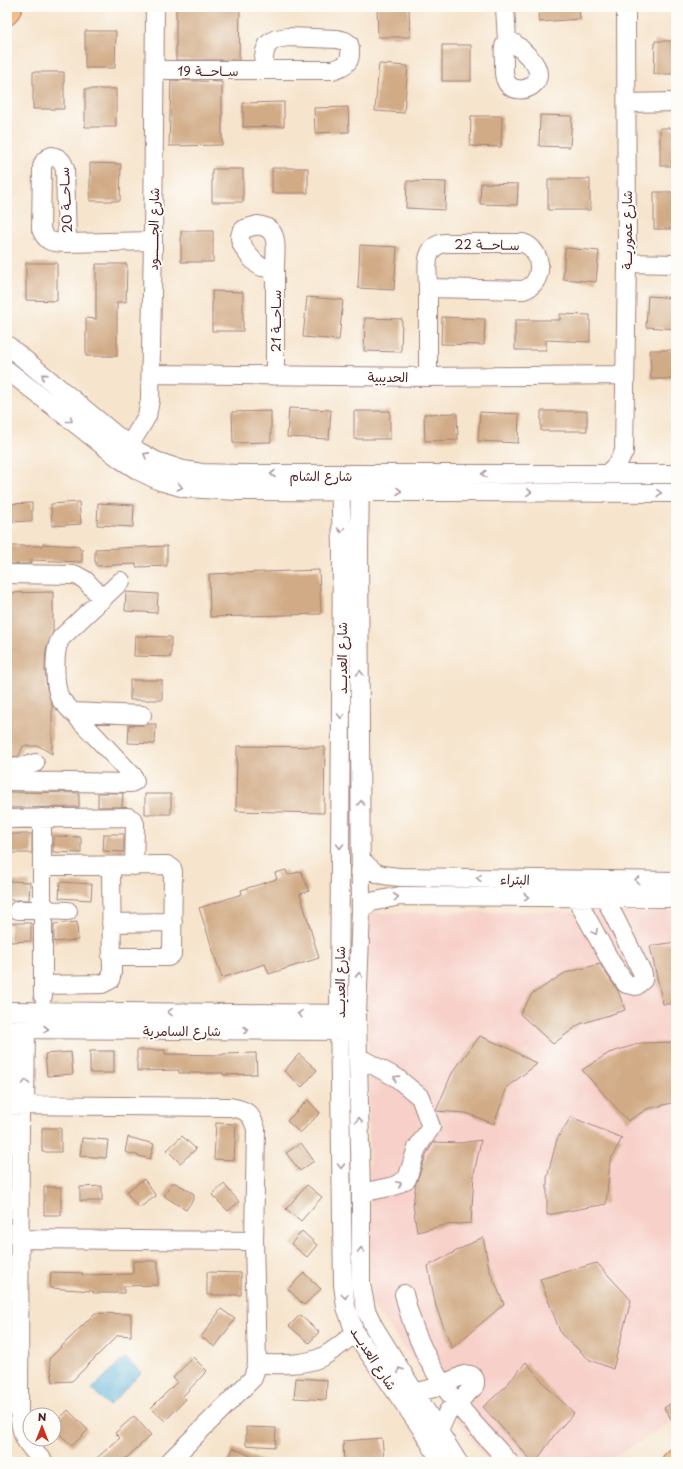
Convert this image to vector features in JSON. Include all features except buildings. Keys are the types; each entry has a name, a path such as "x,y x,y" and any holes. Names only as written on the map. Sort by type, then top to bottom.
{"highway":[{"path":"7,14 11,7"},
{"path":"673,1462 676,1459"}],"street":[{"name":"شارع الجــــــــود","path":"129,446 147,416 152,374 155,7"},
{"path":"505,7 507,41"},
{"name":"شارع عموريـــة","path":"624,452 624,375 627,263 626,7"},
{"name":"ســاحـــة 19","path":"155,70 262,70"},
{"path":"627,103 676,102"},
{"name":"ســاحـــة 20","path":"67,243 153,241"},
{"name":"ســاحـــة 22","path":"428,288 523,290 532,285 537,278 539,272 539,261 532,248 523,244 438,244 430,251 428,257 428,288 428,377"},
{"path":"627,263 676,264"},
{"name":"ســاحـــة 21","path":"274,376 275,266"},
{"name":"شارع الشام","path":"7,345 129,446 156,461 202,473 340,483"},
{"name":"شارع الشام","path":"7,370 120,459 139,472 160,481 198,490 360,483 676,493"},
{"name":"الحديبية","path":"152,374 428,377 624,375"},
{"path":"607,474 617,464 624,452 641,474"},
{"name":"شارع الشام","path":"360,483 607,474 676,474"},
{"name":"شارع العديـــد","path":"340,483 342,556 339,1022 343,1285 346,1307 355,1333 436,1460"},
{"name":"شارع العديـــد","path":"360,483 361,910 357,1022 362,1296 366,1310 374,1327 458,1462"},
{"path":"7,574 76,575 85,580 103,599"},
{"path":"7,781 135,781 133,776 61,700 57,692 56,657 57,644 60,638 121,581"},
{"path":"72,712 142,715"},
{"path":"7,769 35,763"},
{"path":"7,818 131,818 134,824 134,866"},
{"path":"42,818 43,1011"},
{"name":"البتراء","path":"361,859 378,875 400,877 676,880"},
{"path":"43,866 167,865 172,868 174,872 173,952 170,956 111,957"},
{"path":"43,985 105,984 111,978 111,866"},
{"name":"البتراء","path":"361,910 371,902 400,896 676,898"},
{"path":"576,898 611,962 626,984 636,986 643,980 643,974 605,898"},
{"path":"18,910 68,910"},
{"path":"111,923 173,922"},
{"name":"شارع السامرية","path":"7,1011 339,1022"},
{"name":"شارع السامرية","path":"15,1029 357,1022"},
{"path":"15,1029 20,1239 13,1321 20,1423 23,1436 30,1448 44,1462"},
{"path":"358,1057 397,1078 420,1097 431,1127 418,1148 407,1179 394,1186 361,1193"},
{"path":"16,1105 230,1107 243,1110 252,1117 256,1129 254,1241 258,1364 252,1378 248,1383 169,1462"},
{"path":"20,1239 254,1241"},
{"path":"404,1294 409,1315 425,1354 456,1402 510,1462"},
{"path":"258,1364 297,1363 314,1360 330,1352 355,1333"},
{"path":"414,1393 434,1388 468,1374 475,1379 476,1383 474,1387 456,1402 445,1416 439,1431"}],"shaded area":[{"path":"676,911 676,1400 664,1408 673,1421 607,1462 488,1462 371,1303 367,913"}],"water":[{"path":"125,1357 141,1373 109,1406 92,1389"}]}
